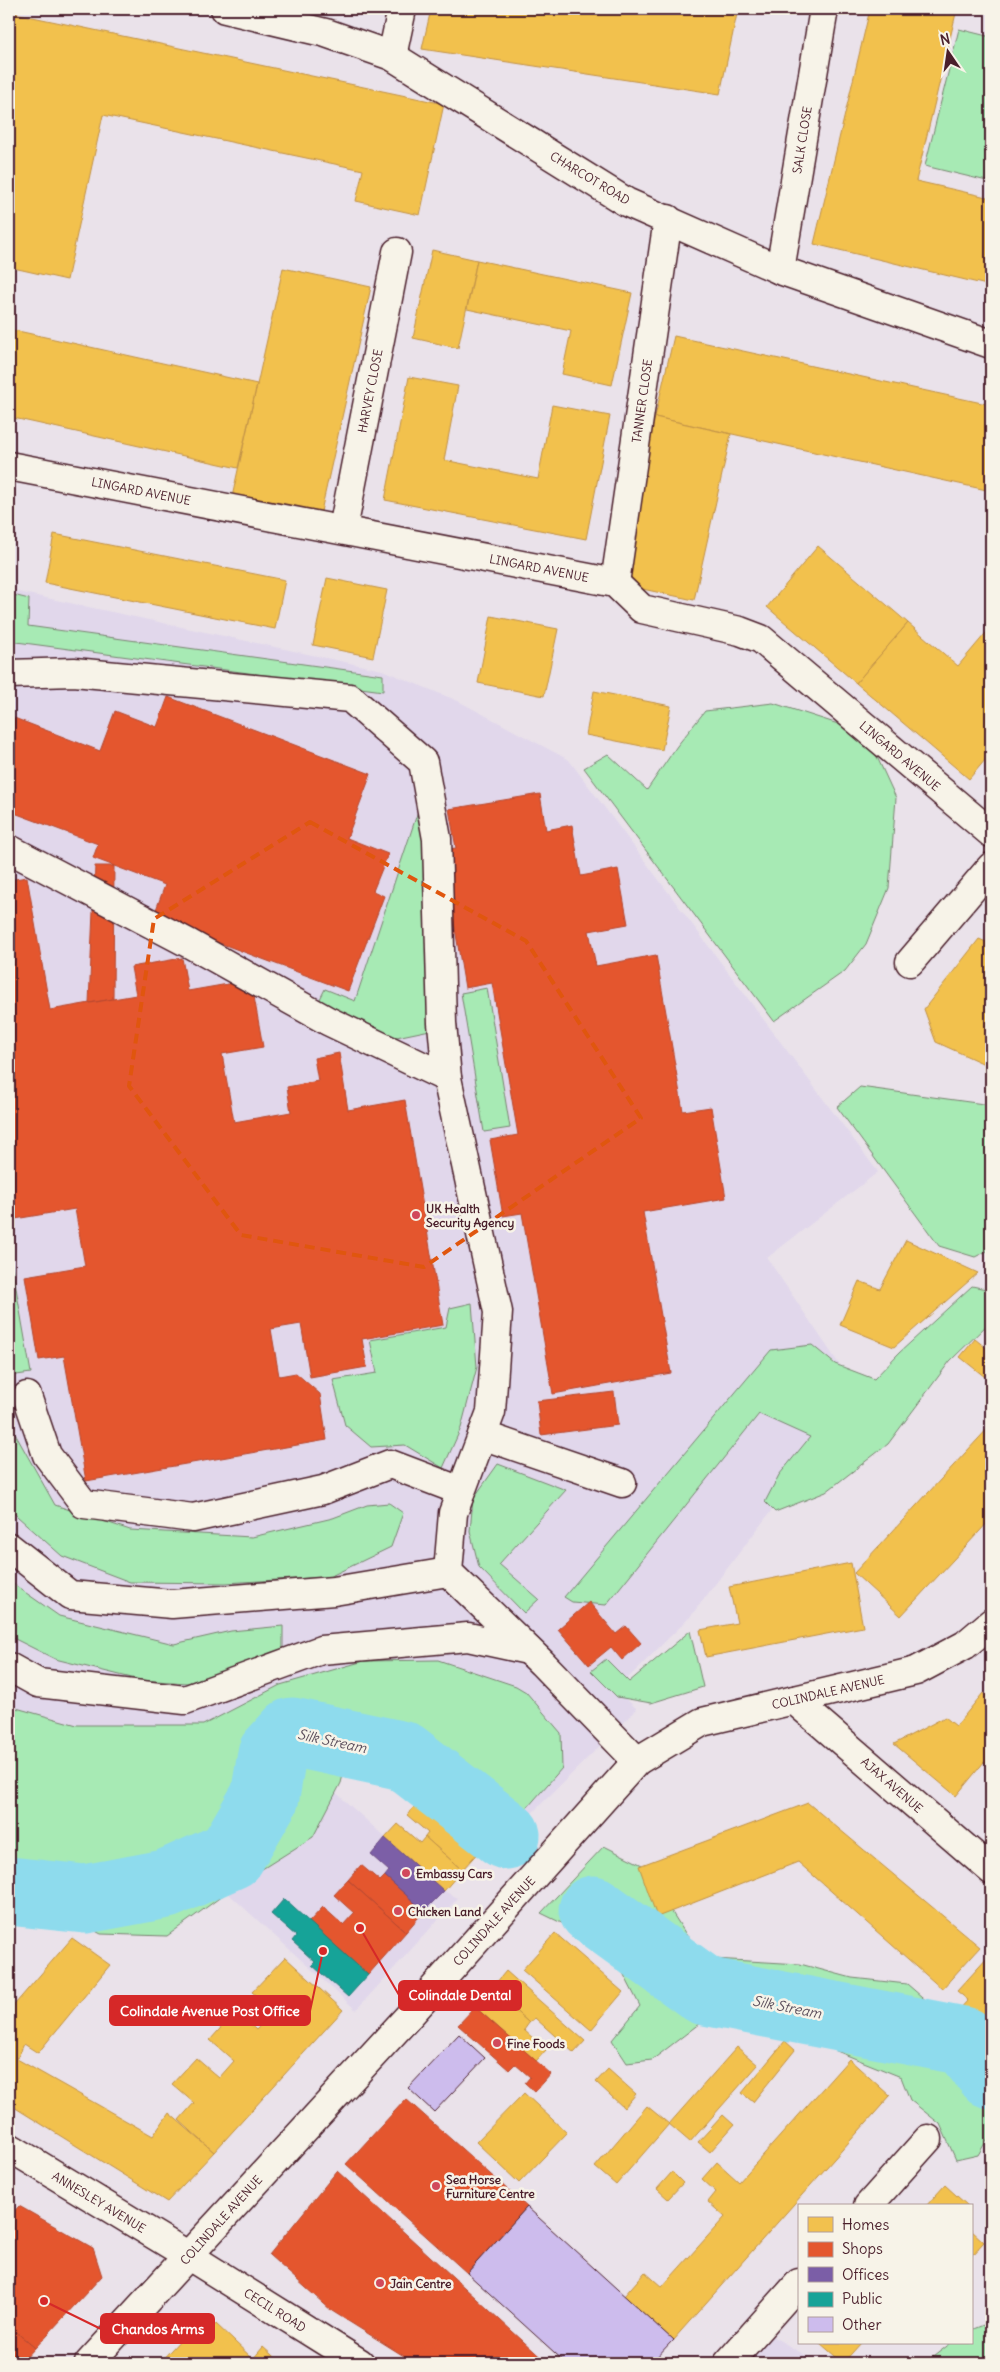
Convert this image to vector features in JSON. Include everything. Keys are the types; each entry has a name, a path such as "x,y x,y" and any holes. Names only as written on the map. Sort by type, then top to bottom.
{"street":[{"name":"CHARCOT ROAD","path":"225,9 326,33 392,56 626,202 780,270 991,344"},
{"path":"392,56 402,9"},
{"name":"SALK CLOSE","path":"780,270 824,9"},
{"name":"TANNER CLOSE","path":"615,583 668,219"},
{"name":"HARVEY CLOSE","path":"343,529 397,252"},
{"name":"LINGARD AVENUE","path":"9,466 615,583 642,609 740,631 761,639 991,833"},
{"path":"9,674 74,672 350,698 422,762 437,839 442,1024 448,1078 498,1312 491,1412 453,1513 448,1572"},
{"path":"9,849 190,944 328,1021 448,1078"},
{"path":"910,962 986,884"},
{"path":"27,1396 47,1455 84,1504 193,1518 323,1490 390,1464 461,1491"},
{"path":"482,1435 622,1482"},
{"path":"9,1547 70,1595 172,1604 334,1591 448,1572"},
{"path":"448,1572 637,1761"},
{"name":"COLINDALE AVENUE","path":"89,2363 189,2256 637,1761 702,1722 916,1672 964,1645 991,1623"},
{"path":"9,1667 38,1683 185,1700 321,1650 468,1637 528,1650"},
{"name":"AJAX AVENUE","path":"794,1700 991,1870"},
{"path":"870,2204 928,2138"},
{"name":"ANNESLEY AVENUE","path":"9,2147 189,2256"},
{"name":"CECIL ROAD","path":"189,2256 360,2363"},
{"path":"728,2363 798,2285"}],"highlighted area":[{"path":"310,822 526,941 641,1118 424,1267 241,1235 129,1086 154,919"}],"shaded area":[{"name":"UK Health Security Agency","path":"9,590 382,670 458,701 569,760 878,1172 767,1258 860,1395 690,1617 616,1690 637,1709 515,1830 415,1743 345,1722 86,1782 9,1750"},
{"path":"309,1768 444,1891 458,1898 356,2010 173,1843"},
{"path":"756,2327 819,2363 744,2363"}],"green space":[{"path":"959,29 991,37 991,182 925,166"},
{"path":"9,594 29,599 28,626 383,675 383,691 9,641"},
{"path":"773,703 866,733 896,798 889,888 866,944 845,971 774,1021 584,768 608,754 647,790 677,746 705,711"},
{"path":"418,811 429,870 430,1030 387,1039 318,1003 325,989 355,1001"},
{"path":"487,988 510,1128 484,1132 461,993"},
{"path":"860,1087 991,1105 991,1249 975,1257 939,1246 837,1107"},
{"path":"9,1248 31,1373 9,1376"},
{"path":"972,1286 991,1290 990,1322 950,1361 888,1444 826,1492 775,1512 765,1502 779,1475 810,1437 759,1414 606,1605 572,1602 564,1597 771,1350 812,1345 835,1364 874,1379 899,1353"},
{"path":"472,1303 477,1367 461,1428 443,1468 405,1445 371,1447 345,1425 333,1380 377,1373 370,1340 446,1327 450,1308"},
{"path":"9,1423 55,1505 130,1530 252,1537 333,1518 367,1505 389,1503 403,1513 391,1547 329,1577 225,1583 130,1582 62,1556 9,1509"},
{"path":"498,1464 566,1490 499,1564 539,1599 524,1613 479,1567 470,1531 473,1499"},
{"path":"9,1581 59,1616 174,1644 231,1631 283,1626 283,1652 187,1683 140,1680 55,1659 9,1636"},
{"path":"690,1631 703,1687 651,1703 617,1697 591,1671 606,1659 629,1682"},
{"path":"438,1660 516,1686 526,1692 561,1733 562,1768 513,1824 444,1768 399,1737 354,1732 341,1783 313,1837 240,1883 167,1936 101,1934 23,1893 9,1901 9,1706 77,1725 203,1725 280,1685 364,1661"},
{"path":"604,1846 642,1865 687,1936 714,1959 800,1964 852,1978 907,1984 987,2053 991,2090 991,2133 978,2155 956,2160 940,2124 910,2100 901,2077 782,2029 704,2020 652,2060 627,2063 612,2040 640,2006 622,1971 582,1933 541,1913"},
{"path":"991,2322 991,2363 925,2363 950,2344 972,2344 972,2330"}],"building: Homes":[{"path":"431,9 738,9 720,94 422,49"},
{"path":"870,9 957,9 916,181 991,198 991,286 814,244"},
{"path":"9,12 444,104 420,215 356,201 363,170 103,115 67,280 9,267"},
{"path":"432,250 477,260 458,348 413,338"},
{"path":"477,260 632,293 612,385 562,374 571,331 467,309"},
{"path":"283,268 371,287 320,516 232,497"},
{"path":"9,329 257,384 238,468 9,417"},
{"path":"674,336 991,405 991,491 655,417"},
{"path":"409,377 458,386 444,460 538,479 552,405 610,416 586,539 385,500"},
{"path":"655,417 731,434 694,600 619,584"},
{"path":"54,534 285,580 275,629 45,583"},
{"path":"818,546 908,623 856,683 767,607"},
{"path":"327,578 387,590 373,657 313,645"},
{"path":"491,616 558,629 544,696 478,683"},
{"path":"908,623 958,666 991,627 991,753 969,779 856,683"},
{"path":"594,691 671,706 662,750 586,735"},
{"path":"979,939 991,944 991,1067 936,1042 924,1009"},
{"path":"906,1240 978,1273 894,1347 840,1325 859,1281 880,1289"},
{"path":"975,1339 991,1352 991,1369 985,1377 960,1357"},
{"path":"991,1425 991,1519 901,1616 854,1573"},
{"path":"851,1563 863,1627 706,1657 700,1630 737,1623 729,1587"},
{"path":"983,1693 991,1700 991,1768 984,1762 956,1796 894,1744 945,1717 956,1726"},
{"path":"425,1795 483,1847 462,1870 425,1837 428,1833 407,1815"},
{"path":"808,1803 980,1947 942,1989 798,1862 657,1917 639,1866"},
{"path":"398,1824 420,1843 425,1837 462,1870 444,1891 385,1838"},
{"path":"555,1933 623,1992 591,2030 522,1970"},
{"path":"72,1938 110,1965 38,2053 24,2044 17,2059 153,2136 169,2113 214,2152 167,2202 9,2104 9,2011"},
{"path":"989,1956 991,1958 991,2047 955,2014 968,2000 957,1991"},
{"path":"285,1957 343,2010 214,2152 179,2120 194,2103 172,2084 196,2058 219,2078 234,2061 210,2040 236,2011 256,2030 274,2011 252,1992"},
{"path":"506,1971 585,2041 574,2053 535,2018 529,2023 491,1989"},
{"path":"491,1989 529,2023 524,2030 546,2050 536,2061 475,2007"},
{"path":"785,2041 795,2050 753,2102 742,2093"},
{"path":"737,2047 758,2065 690,2142 669,2124"},
{"path":"849,2059 890,2096 673,2340 624,2296 645,2272 662,2287 725,2217 708,2202 716,2192 702,2179 717,2162 739,2182"},
{"path":"608,2069 636,2094 624,2108 596,2082"},
{"path":"524,2093 567,2133 519,2183 476,2142"},
{"path":"647,2106 669,2124 616,2185 595,2167"},
{"path":"723,2115 734,2125 710,2152 698,2142"},
{"path":"672,2172 683,2183 668,2199 657,2189"},
{"path":"945,2185 966,2204 928,2204"},
{"path":"972,2231 984,2242 972,2255"},
{"path":"195,2324 207,2335 216,2324 253,2359 263,2347 281,2363 159,2363"},
{"path":"821,2344 860,2344 843,2363"}],"building: Shops":[{"path":"168,697 371,774 347,838 388,854 373,891 384,896 348,991 153,918 165,885 93,858 98,844 9,811 9,716 100,751 115,711 157,727"},
{"path":"540,794 546,830 572,825 581,876 618,869 628,924 589,931 596,966 656,955 683,1111 711,1107 726,1198 643,1212 671,1373 553,1394 522,1213 503,1216 490,1140 518,1135 492,983 465,988 442,850 456,848 449,809"},
{"path":"95,866 114,866 113,999 89,1003"},
{"path":"27,877 50,1010 136,995 131,967 182,958 188,991 251,980 263,1047 222,1054 234,1122 291,1112 287,1087 318,1081 314,1058 339,1053 348,1110 405,1100 443,1325 362,1339 367,1367 310,1377 301,1324 271,1329 279,1376 296,1373 320,1394 327,1440 86,1481 64,1356 39,1360 25,1276 85,1266 75,1209 9,1220 9,880"},
{"path":"614,1392 618,1425 541,1435 537,1401"},
{"path":"589,1602 616,1634 626,1626 641,1643 622,1660 611,1647 589,1665 558,1629"},
{"path":"361,1865 380,1881 385,1876 424,1911 406,1932 348,1880"},
{"path":"348,1880 406,1932 368,1975 309,1922 323,1907 343,1925 354,1913 334,1895"},
{"name":"Fine Foods","path":"475,2007 551,2074 535,2092 525,2083 530,2077 515,2064 509,2070 458,2025"},
{"name":"Sea Horse Furniture Centre","path":"406,2099 527,2207 467,2273 346,2164"},
{"name":"Jain Centre","path":"337,2171 547,2363 415,2363 332,2311 269,2255"},
{"path":"19,2206 93,2248 102,2276 35,2348 9,2326 9,2217"},
{"path":"9,2326 35,2348 21,2363 9,2363"}],"building: Offices":[{"name":"Embassy Cars","path":"385,1838 444,1891 424,1911 385,1876 389,1871 371,1855"}],"building: Public":[{"path":"284,1899 368,1975 348,1997 312,1965 315,1962 292,1941 296,1936 271,1914"}],"building: Other":[{"path":"459,2034 485,2058 434,2112 408,2088"},
{"path":"527,2207 673,2340 651,2363 566,2363 467,2273"}],"waterway":[{"name":"Silk Stream","path":"9,1891 85,1899 166,1884 231,1855 265,1797 272,1754 292,1732 404,1756 506,1835"},
{"name":"Silk Stream","path":"593,1910 705,1991 964,2041 991,2074"}],"place":[{"name":"UK Health Security Agency","path":"416,1215"},
{"name":"Embassy Cars","path":"406,1873"},
{"name":"Chicken Land","path":"398,1911"},
{"name":"Colindale Dental","path":"360,1928"},
{"name":"Colindale Avenue Post Office","path":"323,1951"},
{"name":"Fine Foods","path":"497,2043"},
{"name":"Sea Horse Furniture Centre","path":"436,2186"},
{"name":"Jain Centre","path":"380,2283"},
{"name":"Chandos Arms","path":"44,2301"}]}
